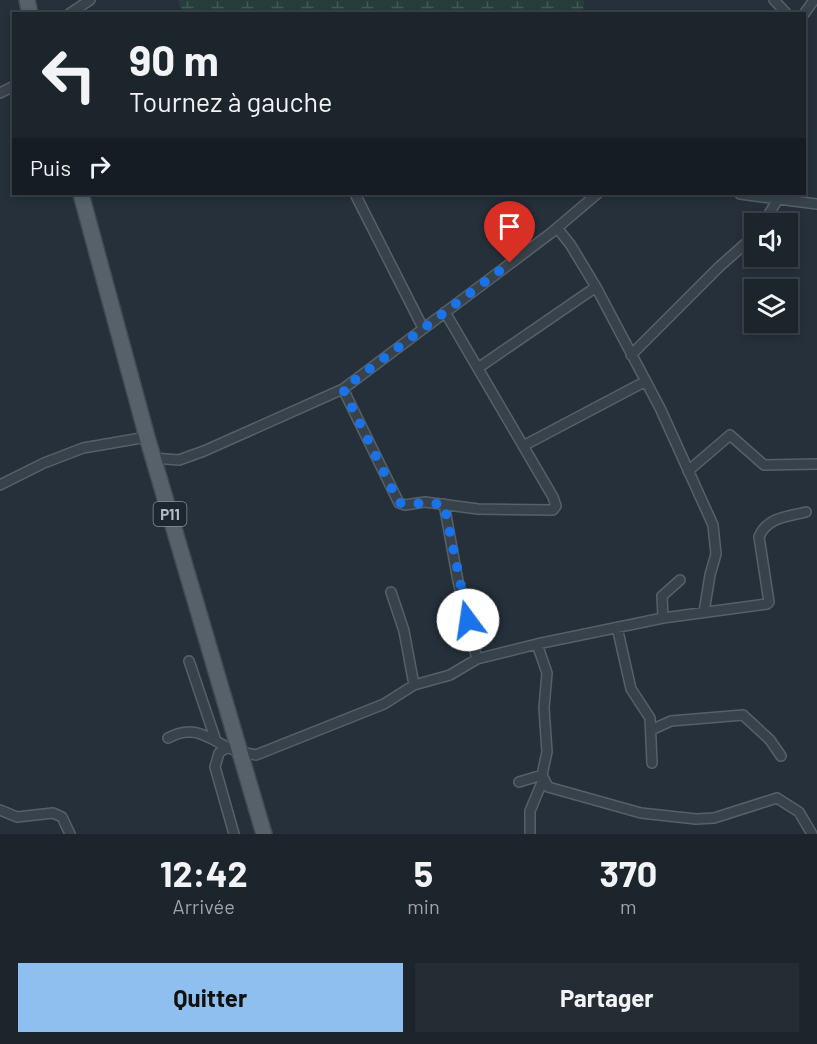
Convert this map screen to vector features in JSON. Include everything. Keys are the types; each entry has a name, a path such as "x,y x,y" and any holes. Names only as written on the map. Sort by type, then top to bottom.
{"main road":[{"name":"P11","path":"81,195 233,749 264,834"}],"street":[{"path":"72,12 90,0"},
{"path":"774,0 785,12"},
{"path":"356,195 423,328"},
{"path":"153,458 179,460 204,451 343,389 557,228 596,195"},
{"path":"748,195 817,204"},
{"path":"769,213 778,199"},
{"path":"557,228 570,244 596,287 646,381 712,525 717,542 704,612"},
{"path":"631,355 744,245"},
{"path":"478,368 596,287"},
{"path":"343,389 399,503 444,504 488,509 553,510 556,506 553,497 445,312"},
{"path":"523,446 646,381"},
{"path":"688,471 730,435 764,465 817,464"},
{"path":"0,485 44,463 83,448 147,437"},
{"path":"444,504 458,581 477,659"},
{"path":"168,738 176,734 191,732 215,738 233,749 256,755 384,704 414,685 450,675 477,659 663,618 767,604 770,602 759,537 763,527 770,521 806,512"},
{"path":"663,618 662,596 680,580"},
{"path":"391,592 404,631 414,685"},
{"path":"617,627 631,689 650,718 652,763"},
{"path":"530,834 530,811 542,777 547,752 544,708 547,674 537,644"},
{"path":"189,661 215,738"},
{"path":"651,730 671,721 743,715 770,740 782,756"},
{"path":"233,749 216,757 215,767 234,834"},
{"path":"519,782 542,777"},
{"path":"542,777 554,790 626,809 696,819 714,818 777,798 799,812 812,834"},
{"path":"0,810 17,817 53,813 62,817 70,834"}],"green space":[{"path":"178,0 584,0 583,12 182,12"}],"route":[{"path":"468,620 458,581 444,504 425,502 405,505 399,503 343,389 510,263"}]}
